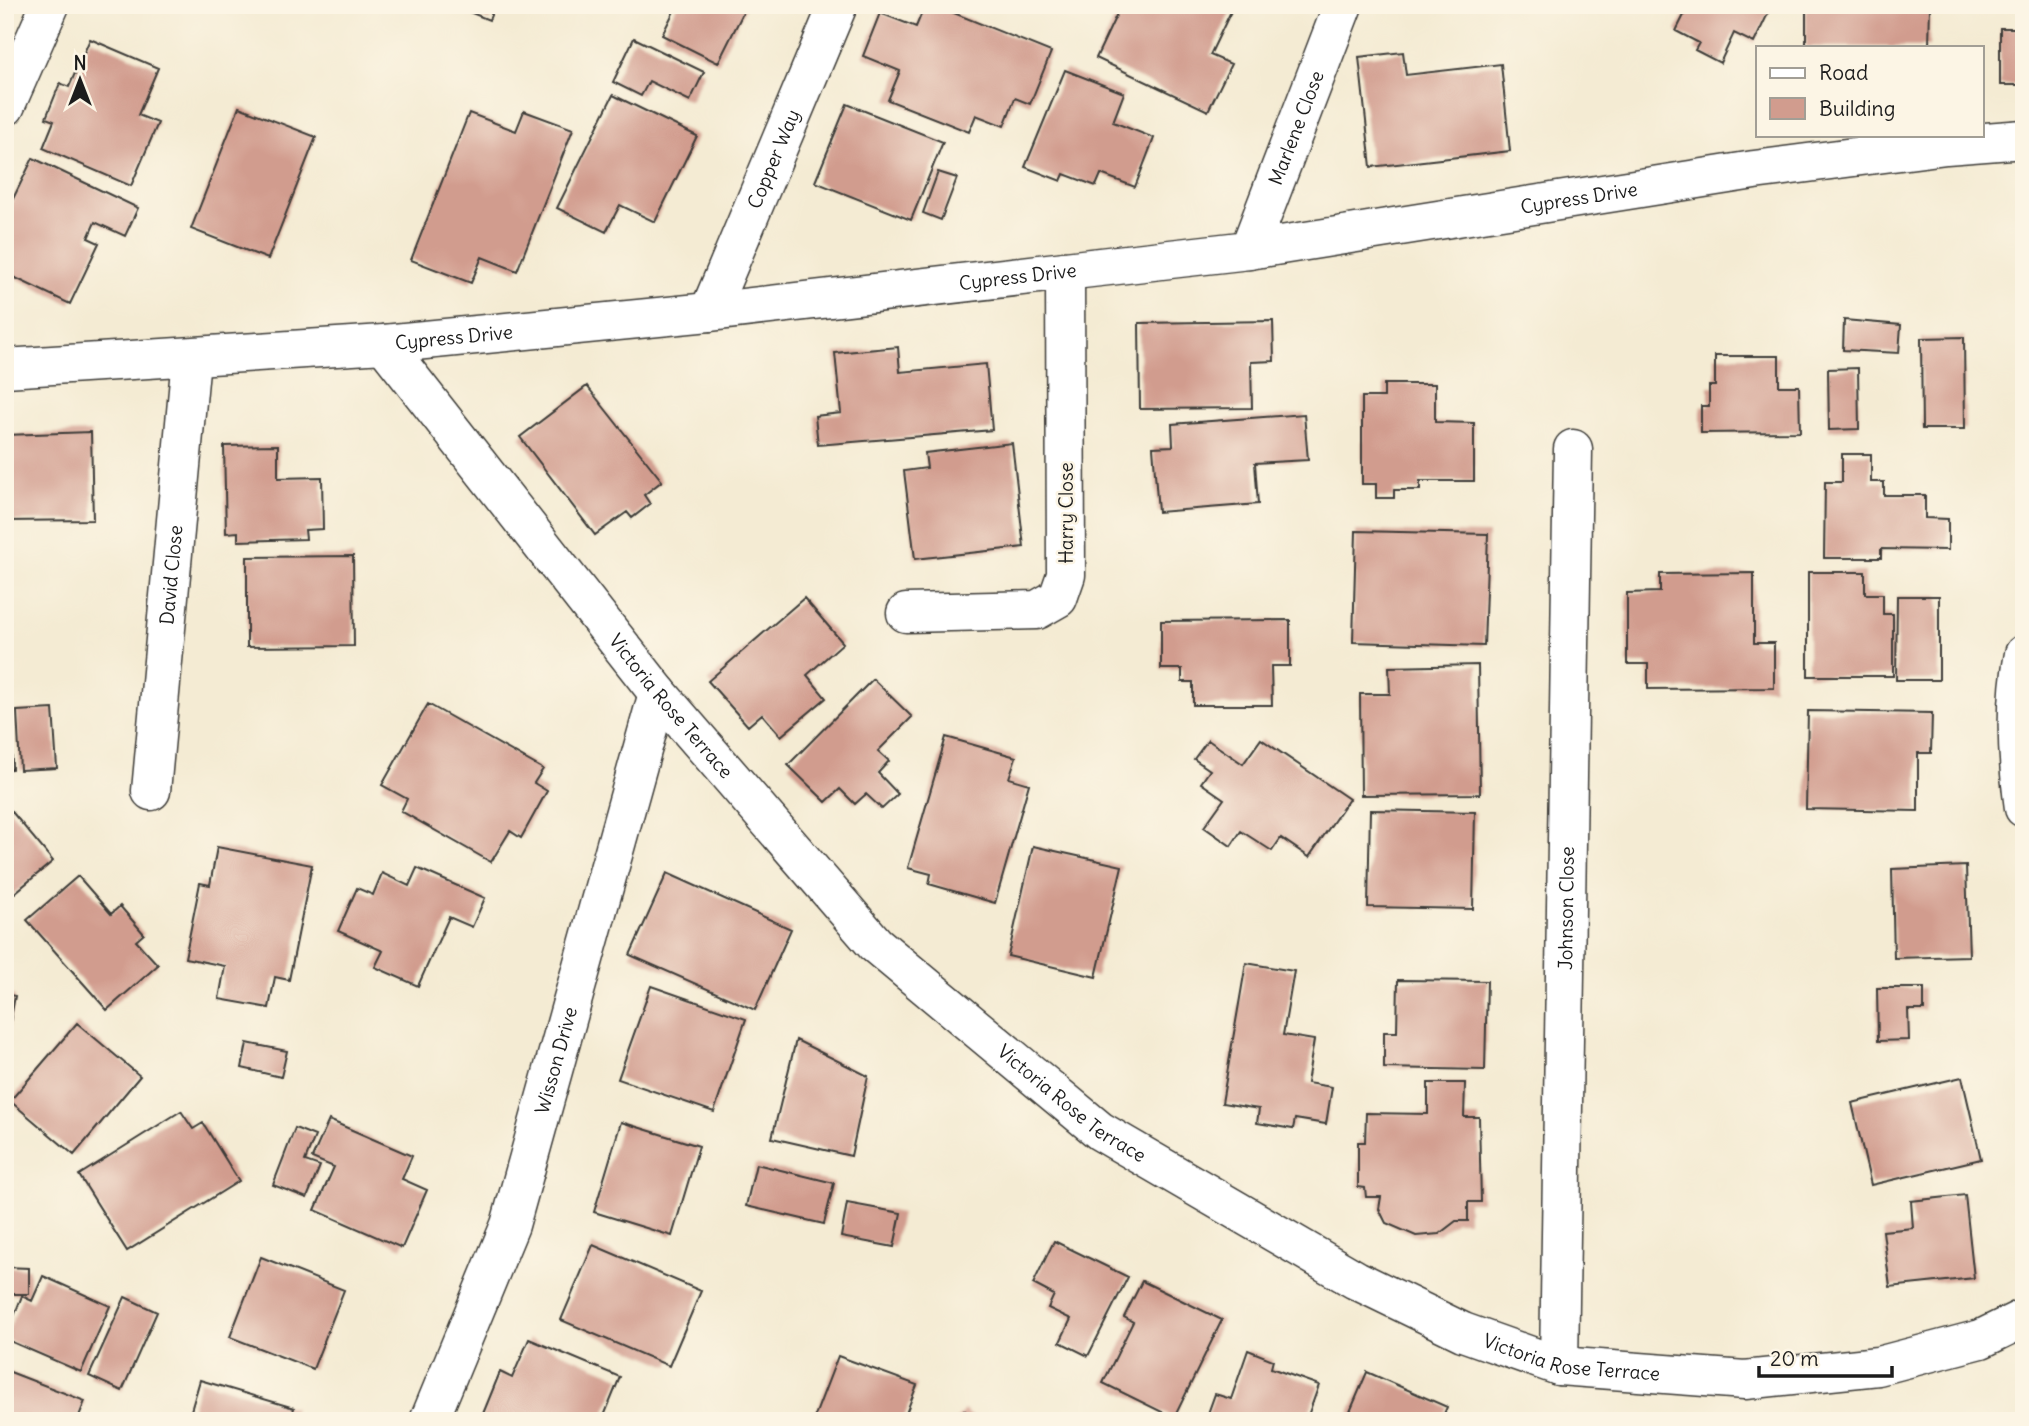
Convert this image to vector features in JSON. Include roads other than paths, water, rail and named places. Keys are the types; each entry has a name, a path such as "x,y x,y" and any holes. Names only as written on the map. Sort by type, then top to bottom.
{"street":[{"path":"5,107 50,5"},
{"name":"Copper Way","path":"709,312 838,5"},
{"name":"Marlene Close","path":"1249,250 1343,5"},
{"name":"Cypress Drive","path":"5,368 384,344 709,312 1249,250 1754,170 1946,145 2024,139"},
{"name":"Harry Close","path":"906,613 1037,610 1058,598 1066,575 1065,271"},
{"name":"Victoria Rose Terrace","path":"384,344 658,692 875,944 1100,1131 1356,1280 1463,1332 1559,1366 1745,1380 1878,1366 1981,1339 2024,1318"},
{"name":"David Close","path":"151,791 191,358"},
{"name":"Johnson Close","path":"1559,1366 1573,449"},
{"path":"2024,654 2018,761 2024,808"},
{"name":"Wisson Drive","path":"429,1421 510,1225 658,692"}]}
